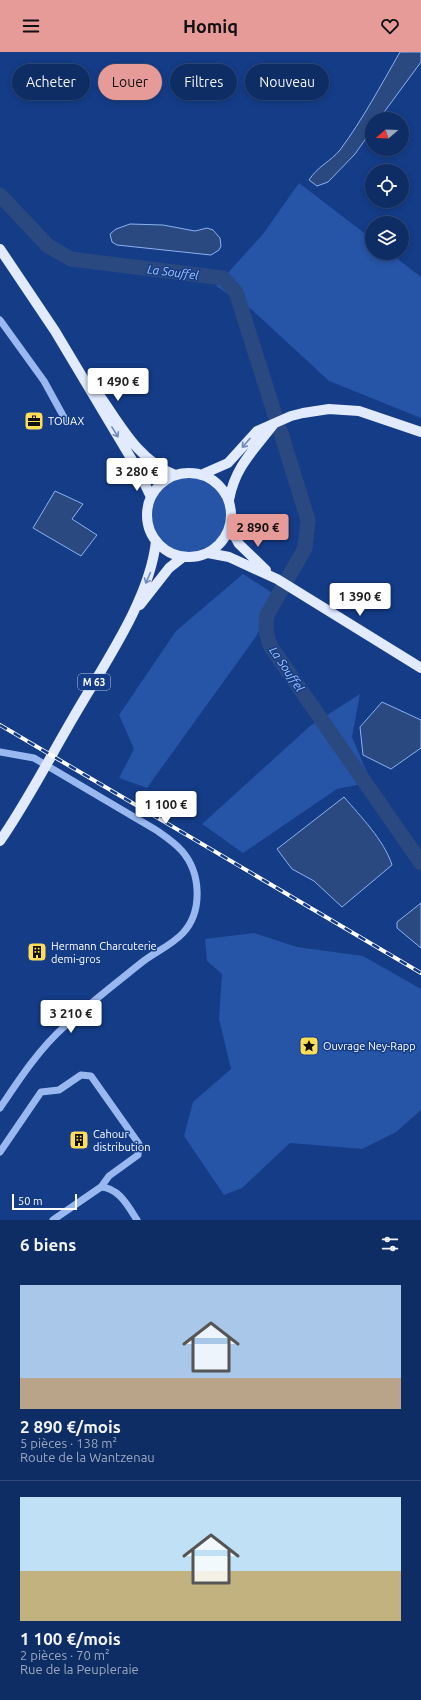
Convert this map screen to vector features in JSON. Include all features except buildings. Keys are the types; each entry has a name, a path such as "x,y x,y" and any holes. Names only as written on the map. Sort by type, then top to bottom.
{"main road":[{"path":"0,249 32,295 67,350 138,470 151,497"},
{"path":"67,350 143,454 156,466 175,474"},
{"path":"203,474 228,463 257,431 290,416 329,409 359,411 421,432"},
{"path":"229,500 239,468 274,424"},
{"path":"189,472 203,474 219,484 229,500 232,514 230,528 221,543 208,553 196,557 183,557 173,554 156,540 151,533 148,519 148,506 151,497 161,483 175,474 189,472"},
{"path":"230,528 239,544 247,553 277,579"},
{"name":"M 63","path":"0,841 42,772 128,621 151,571 156,540"},
{"path":"208,553 229,557 277,579 421,668"},
{"name":"M 63","path":"128,621 163,575 183,557"}],"street":[{"path":"0,320 44,381 66,421"},
{"path":"0,752 27,756 51,768 156,830 174,843 190,861 197,887 197,899 190,923 177,939 143,962 86,1008 47,1043 31,1062 0,1108"},
{"path":"0,1152 41,1092 59,1090 81,1075 91,1076 139,1144 138,1155 109,1176 101,1187 62,1217 54,1220"},
{"path":"101,1187 113,1190 119,1195 137,1220"}],"shaded area":[{"path":"400,52 421,52 421,62 384,112 365,112"},
{"path":"365,112 365,140 355,154 328,182 317,186 309,180 316,171 340,150"},
{"path":"299,183 365,234 365,260 399,260 421,277 421,418 329,381 251,309 216,286 263,234"},
{"path":"130,224 163,225 195,231 207,228 213,230 220,238 221,246 219,250 211,255 117,245 112,242 110,234 116,229"},
{"path":"190,477 204,480 217,488 225,501 228,515 225,529 217,542 204,550 190,553 176,550 163,542 155,529 152,515 155,501 163,488 176,480"},
{"path":"55,491 83,504 72,519 97,535 81,556 33,528"},
{"path":"243,574 274,594 257,635 147,788 119,778 134,749 119,715 176,631"},
{"path":"360,694 352,737 371,782 337,789 243,853 202,824 310,726"},
{"path":"382,702 421,720 421,748 391,769 363,755 360,727"},
{"path":"344,797 378,838 392,865 342,907 314,881 292,869 277,849"},
{"path":"421,903 421,948 397,928 397,922"},
{"path":"254,933 297,947 363,956 421,989 421,1110 396,1132 362,1149 290,1143 242,1188 224,1195 184,1136 193,1102 231,1069 219,1019 222,974 207,961 205,939"}],"waterway":[{"name":"La Souffel","path":"0,195 48,246 71,259 223,278 236,292 275,415"},
{"name":"La Souffel","path":"280,430 308,520 305,548 267,615 266,631 268,639 271,647 421,863"}],"railway":[{"path":"0,725 421,973"}],"place":[{"name":"TOUAX","path":"34,421"},
{"name":"Hermann Charcuterie demi-gros","path":"37,952"},
{"name":"Ouvrage Ney-Rapp","path":"309,1046"},
{"name":"Cahour distribution","path":"79,1140"}]}
